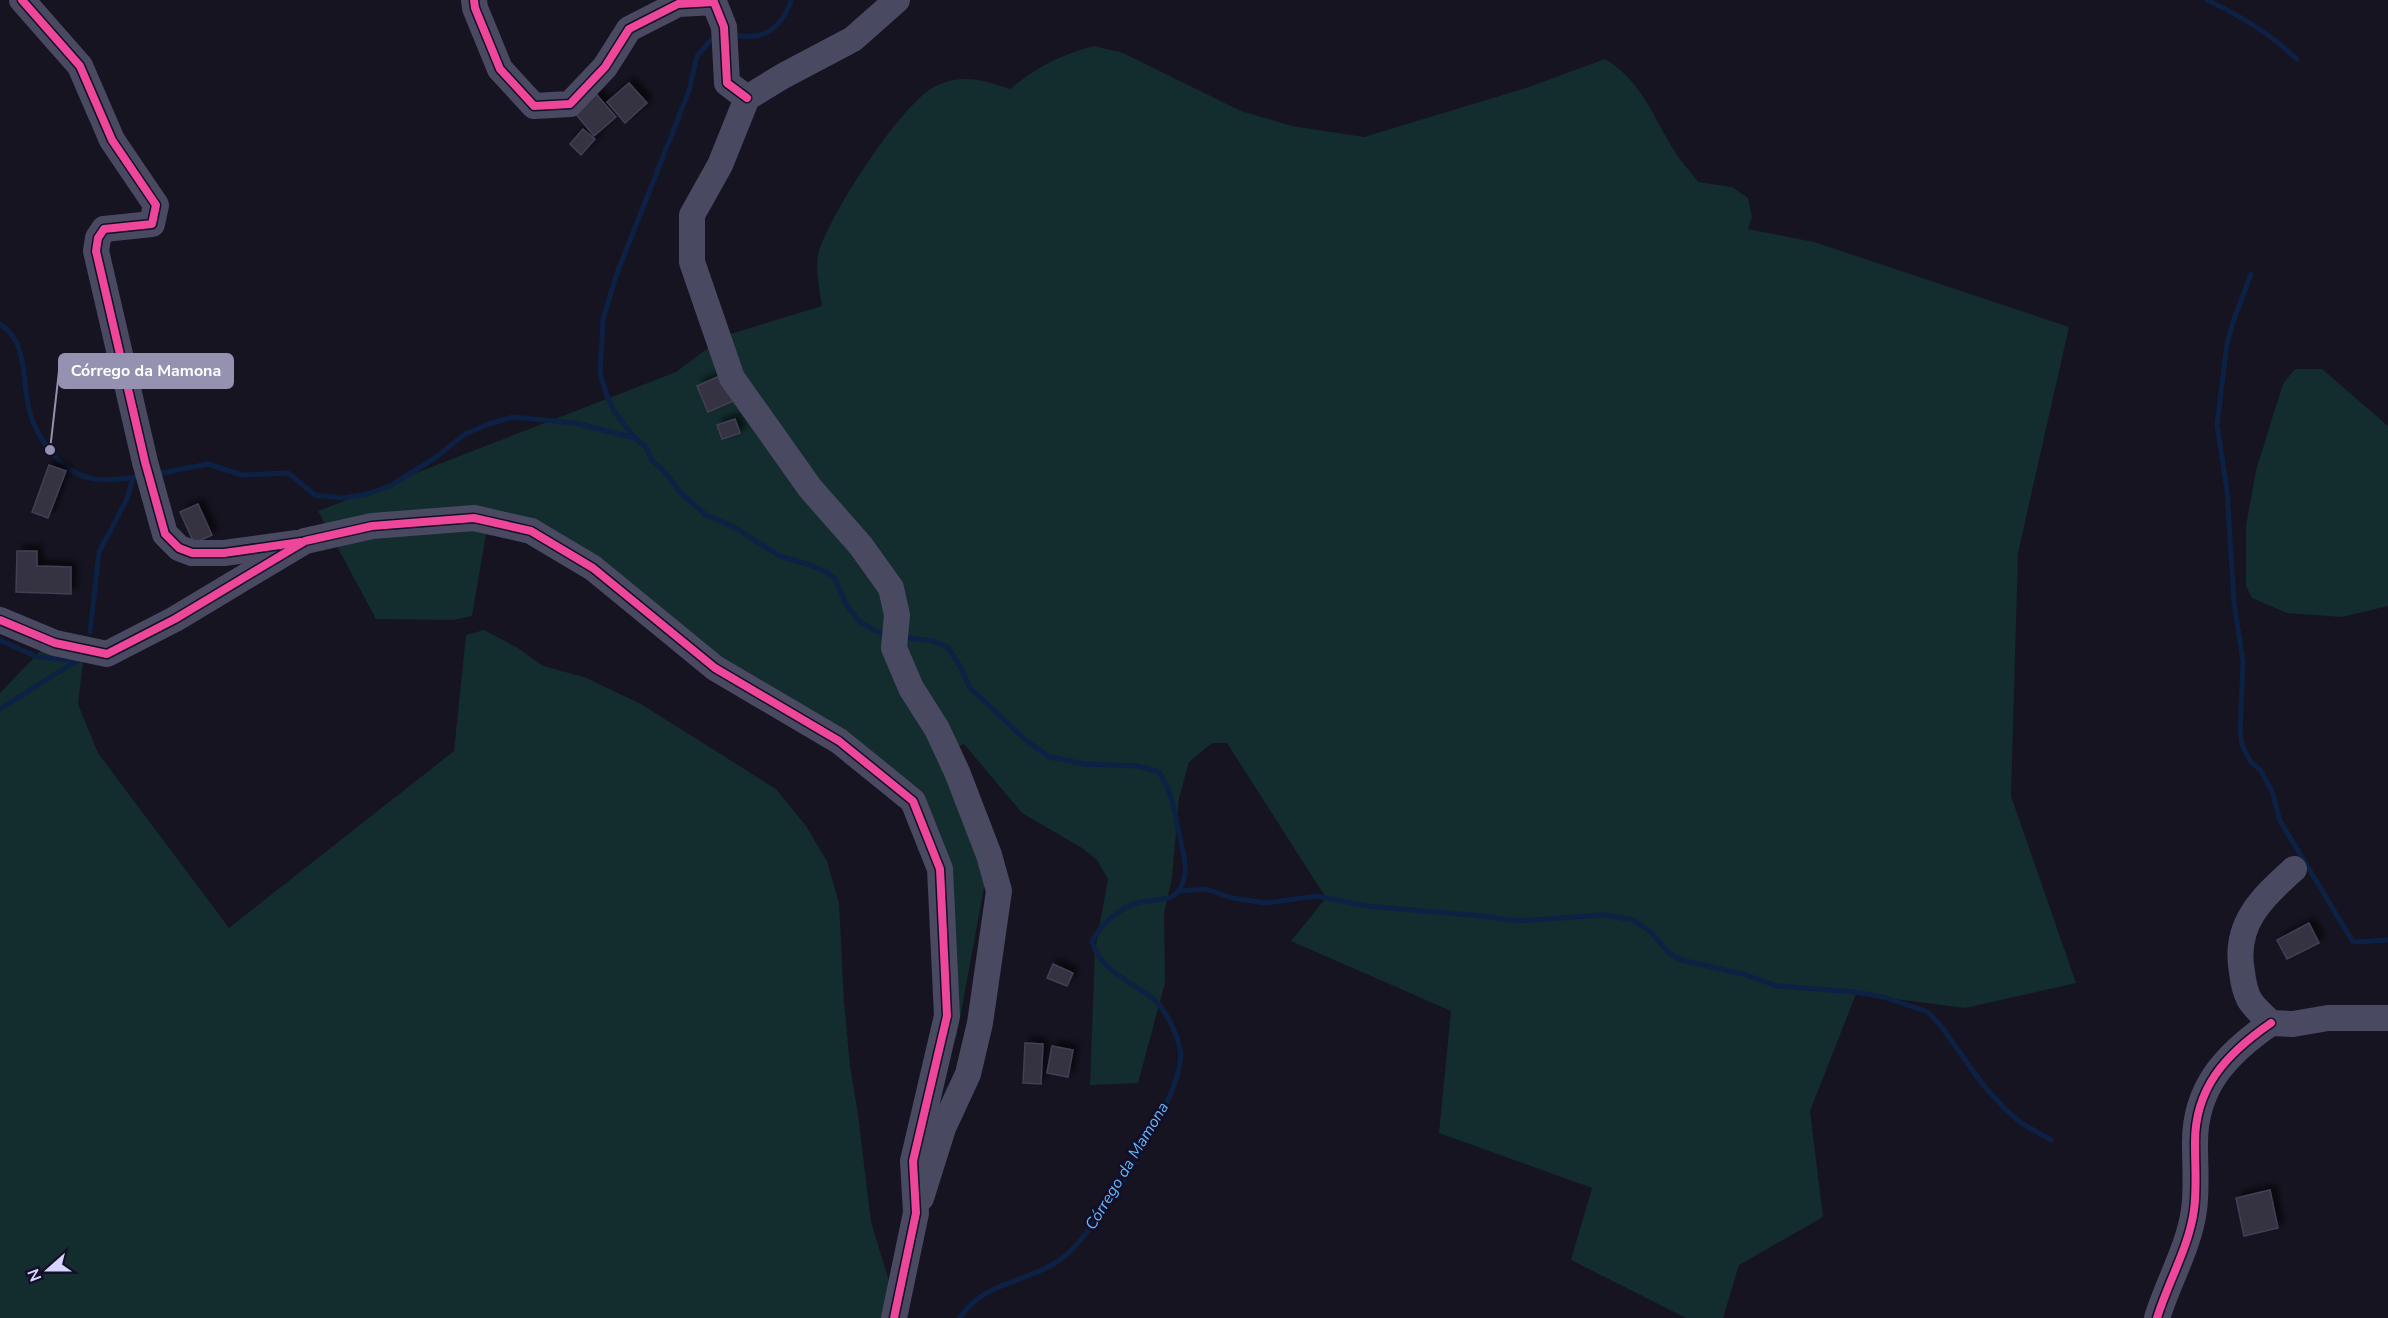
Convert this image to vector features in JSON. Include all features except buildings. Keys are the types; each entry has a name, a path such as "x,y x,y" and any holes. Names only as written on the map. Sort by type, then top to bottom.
{"street":[{"path":"21,0 80,66 112,140 156,205 152,224 104,229 98,238 96,251 145,462 165,534 179,548 192,553 224,553 305,541 372,526 474,518 531,531 593,568 715,668 839,741 913,801 940,869 947,1016 913,1161 916,1213"},
{"path":"474,0 475,8 500,69 534,106 570,104 605,67 629,29 678,4 714,2 724,37 727,83 747,98"},
{"path":"894,1318 916,1213 943,1128 968,1074 980,1023 999,891 989,855 957,772 937,729 911,688 895,636 897,615 891,588 861,546 810,488 732,378 692,262 692,215 720,165 747,98 853,39 897,0"},
{"path":"0,620 55,643 107,654 175,619 305,541"},
{"path":"2271,1023 2249,1000 2240,963 2240,942 2252,910 2294,869"},
{"path":"2157,1318 2188,1238 2194,1210 2195,1143 2199,1108 2217,1070 2240,1046 2271,1023 2293,1024 2328,1018 2388,1018"}],"green space":[{"path":"1094,46 1123,53 1241,111 1292,126 1364,137 1526,88 1605,59 1618,68 1638,89 1675,152 1698,182 1732,187 1748,198 1752,217 1748,229 1814,242 2069,327 2018,553 2011,796 2076,983 1965,1008 1856,994 1810,1111 1823,1217 1739,1265 1723,1318 1686,1318 1571,1260 1592,1188 1439,1133 1451,1011 1291,941 1326,898 1227,743 1212,743 1189,762 1179,798 1172,878 1164,913 1165,983 1138,1083 1090,1085 1095,950 1108,879 1097,860 1082,848 1022,813 964,744 948,752 988,866 956,1040 943,958 934,852 871,761 489,516 472,616 453,620 376,619 318,511 676,372 724,336 822,306 817,261 824,238 867,164 903,115 920,98 934,87 963,79 991,83 1010,89 1049,63 1070,53"},
{"path":"2295,369 2322,369 2388,426 2388,606 2342,617 2287,613 2252,598 2246,586 2246,526 2256,470 2283,384"},
{"path":"484,630 518,648 543,666 584,677 641,704 776,789 806,826 827,861 839,903 850,1066 871,1222 896,1304 893,1318 0,1318 0,693 49,642 84,654 78,704 98,753 229,928 454,751 466,635"}],"waterway":[{"path":"733,36 756,36 769,31 783,18 791,0"},
{"path":"2207,0 2254,26 2297,59"},
{"path":"635,438 613,410 600,373 603,319 617,273 689,91 697,56 710,41 718,39"},
{"path":"2251,274 2227,343 2217,425 2227,490 2234,602 2243,662 2240,732 2242,745 2250,761 2261,771 2272,791 2280,821 2353,942 2388,940"},
{"name":"Córrego da Mamona","path":"0,324 10,332 16,342 23,364 30,413 38,433 51,452 76,473 92,479 113,480 141,476"},
{"name":"Córrego da Mamona","path":"156,474 208,464 242,475 288,473 315,495 342,498 367,494 388,487 435,458 465,434 489,424 513,417 575,423 635,438 646,447 652,460 666,473 681,493 706,515 732,526 780,556 828,573 835,579 847,606 860,622 888,635"},
{"path":"90,632 99,552 127,499 133,478"},
{"name":"Córrego da Mamona","path":"903,637 934,641 948,648 960,666 970,688 1027,741 1049,757 1084,764 1138,766 1159,772 1173,804 1185,865 1183,884 1175,895 1133,904 1106,923 1092,942 1097,953 1110,969 1159,1005 1176,1035 1180,1048 1179,1067 1171,1094 1156,1125 1118,1189 1065,1256 1043,1269 985,1294 959,1318"},
{"path":"0,640 37,657 78,661"},
{"path":"0,709 78,660"},
{"path":"1179,891 1206,889 1232,898 1266,903 1317,896 1367,906 1518,921 1604,915 1633,920 1651,932 1668,952 1681,960 1743,974 1777,986 1855,992 1883,997 1928,1012 1941,1026 1983,1085 2006,1110 2021,1123 2051,1140"}],"cycle path":[{"path":"22,0 80,66 112,140 156,205 152,224 104,229 98,238 96,251 145,462 165,534 179,548 192,553 224,553 301,542"},
{"path":"474,0 475,8 500,69 534,106 570,104 605,67 629,29 678,4 714,2 724,27 727,83 747,98"},
{"path":"0,620 55,643 107,654 175,619 305,541 372,526 474,518 531,531 593,568 715,668 839,741 913,801 940,869 947,1016 913,1161 916,1213 894,1318"},
{"path":"2157,1318 2183,1251 2194,1210 2196,1125 2200,1106 2216,1074 2227,1060 2271,1023"}],"place":[{"name":"Córrego da Mamona","path":"50,450"}]}
